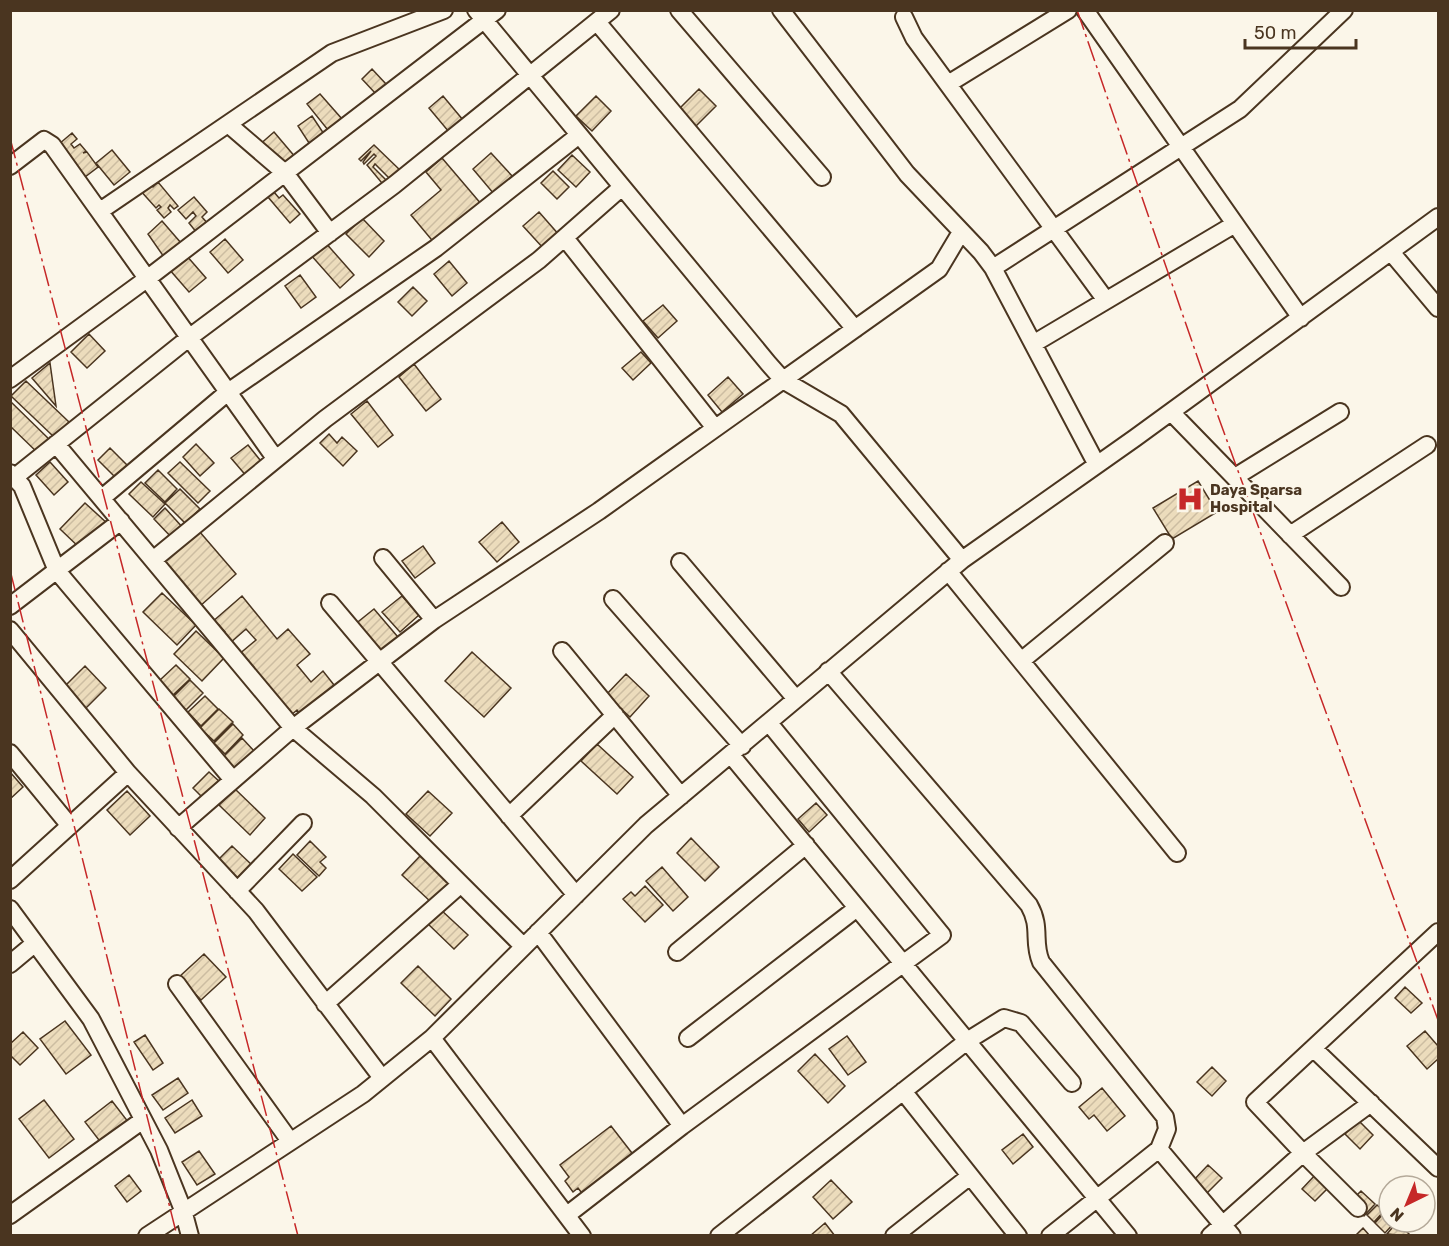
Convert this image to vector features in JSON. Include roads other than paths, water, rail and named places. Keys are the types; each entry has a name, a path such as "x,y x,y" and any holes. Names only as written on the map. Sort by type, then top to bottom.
{"street":[{"path":"100,211 332,53 444,10"},
{"path":"233,780 57,571 22,486 13,475 56,444 190,337 330,233 611,10"},
{"path":"679,10 822,177"},
{"path":"781,10 907,174 993,268 1097,465"},
{"path":"948,84 1068,10"},
{"path":"1085,10 1301,318"},
{"path":"993,268 1239,109 1344,10"},
{"path":"10,379 148,278 285,173 486,14 530,76 783,380 841,414 962,560"},
{"path":"904,17 914,38 1105,299"},
{"path":"597,22 855,329"},
{"path":"228,124 285,173 330,233"},
{"path":"102,498 228,392 436,248 579,135"},
{"path":"10,166 45,140 52,145 275,458"},
{"path":"153,560 275,458 565,238 622,187"},
{"path":"147,1236 381,1078 432,1038 646,825 948,571 1438,218"},
{"path":"1033,344 1105,299 1235,224"},
{"path":"178,828 293,728 434,620 599,511 939,269 961,232"},
{"path":"565,238 715,428"},
{"path":"1391,252 1438,308"},
{"path":"1171,412 1341,587"},
{"path":"1235,477 1340,412"},
{"path":"56,444 293,728 373,796 523,946"},
{"path":"1290,535 1427,445"},
{"path":"10,606 121,521"},
{"path":"1021,661 1165,543"},
{"path":"383,558 434,620"},
{"path":"680,562 796,699"},
{"path":"948,571 1177,853"},
{"path":"613,599 737,750 806,845 1128,1236"},
{"path":"330,603 576,895"},
{"path":"10,630 128,773 256,911 381,1078"},
{"path":"562,651 681,796"},
{"path":"828,671 1029,905 1037,919 1036,951 1041,962 1165,1117 1167,1128 1159,1149 1050,1236"},
{"path":"509,816 615,715"},
{"path":"567,1215 682,1126 942,935 768,723"},
{"path":"10,753 70,826"},
{"path":"10,880 128,773"},
{"path":"237,891 303,824"},
{"path":"677,952 806,845"},
{"path":"325,1004 461,884"},
{"path":"688,1038 857,908"},
{"path":"10,909 91,1019 159,1150 183,1210 190,1236"},
{"path":"538,932 682,1126"},
{"path":"1358,1208 1255,1102 1438,932"},
{"path":"10,964 34,944"},
{"path":"177,984 290,1141"},
{"path":"719,1236 967,1041 995,1022 1011,1018 1020,1023 1072,1083"},
{"path":"432,1038 582,1236"},
{"path":"1314,1049 1436,1160"},
{"path":"903,1091 1018,1236"},
{"path":"1210,1236 1228,1230 1303,1153 1371,1103"},
{"path":"10,1215 143,1120"},
{"path":"1159,1149 1228,1230"},
{"path":"894,1236 970,1176"}],"place":[{"name":"Daya Sparsa Hospital","path":"1190,499"}]}
